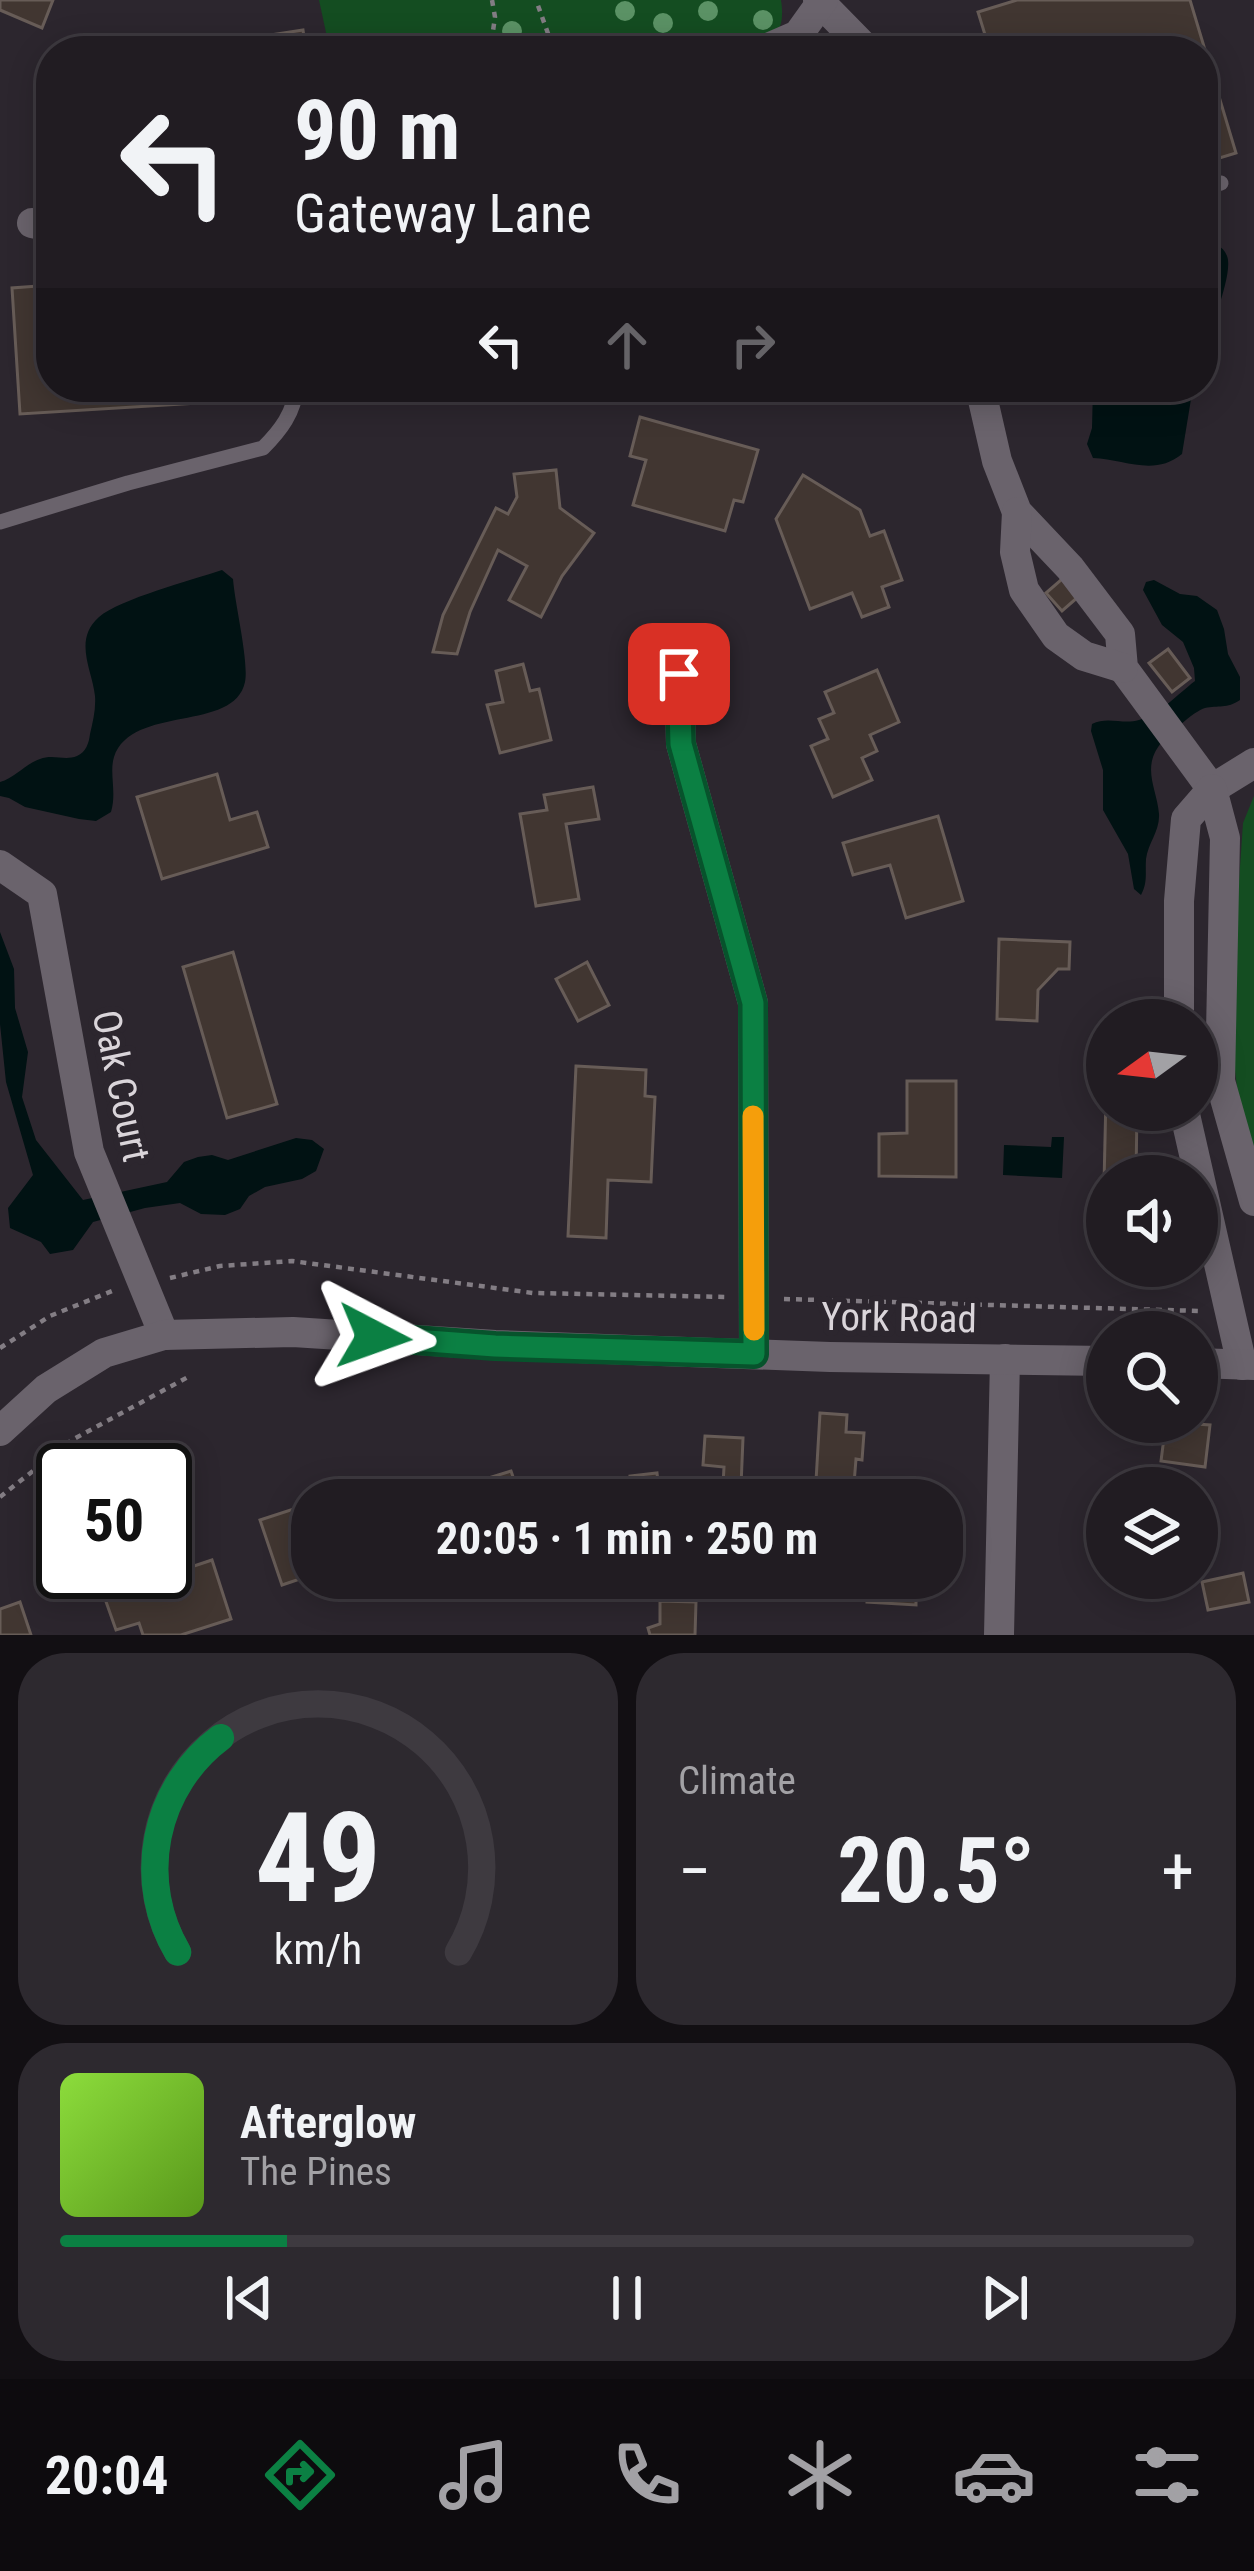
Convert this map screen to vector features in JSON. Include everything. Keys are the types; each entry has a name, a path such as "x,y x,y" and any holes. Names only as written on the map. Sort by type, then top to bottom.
{"street":[{"path":"796,36 821,1 854,36"},
{"path":"983,402 997,461 1017,512 1070,568 1120,634 1123,668 1212,789 1225,838 1220,1081 1254,1201"},
{"path":"1017,512 1015,552 1024,590 1057,637 1084,656 1123,668"},
{"path":"679,674 681,744 753,1003 754,1354"},
{"path":"1179,999 1179,901 1186,819 1212,789 1254,763"},
{"name":"Oak Court","path":"0,865 42,894 89,1152 164,1335"},
{"path":"1188,1131 1207,1219 1248,1365 1218,1364"},
{"name":"York Road","path":"0,1431 46,1389 104,1353 164,1335 293,1332 495,1346 1086,1361"},
{"path":"999,1635 1005,1359"}],"lane":[{"path":"0,522 263,448 279,432 296,402"}],"path":[{"path":"492,0 496,36"},
{"path":"536,0 549,36"},
{"path":"0,1348 50,1316 106,1293 220,1266 292,1261 533,1293 1232,1312"},
{"path":"0,1497 72,1440 188,1377"}],"green space":[{"path":"319,0 781,0 782,11 772,36 327,36"},
{"path":"1254,796 1254,1165 1237,1087 1232,985 1243,823"}],"shaded area":[{"path":"1218,246 1227,256 1218,307"},
{"path":"1093,402 1191,402 1182,454 1161,464 1093,458 1087,444"},
{"path":"222,570 233,579 245,661 245,682 237,698 222,708 141,730 124,741 114,757 111,812 96,821 25,807 0,796 0,782 35,761 72,757 86,747 95,701 87,635 99,617 139,597"},
{"path":"1154,580 1180,594 1197,596 1217,610 1228,654 1240,677 1240,700 1200,710 1155,752 1151,770 1159,820 1147,853 1141,895 1134,889 1128,854 1103,810 1103,770 1091,731 1098,722 1146,717 1195,681 1183,642 1162,625 1143,590 1146,582"},
{"path":"0,932 14,969 15,1008 28,1052 22,1097 36,1140 83,1200 167,1182 184,1162 198,1157 228,1160 296,1138 312,1140 324,1149 316,1171 265,1187 249,1196 240,1209 225,1215 201,1214 180,1203 93,1222 73,1250 50,1254 41,1242 10,1228 8,1208 33,1175 6,1082 0,1024"},
{"path":"1052,1137 1064,1137 1062,1178 1003,1175 1004,1145 1051,1147"}],"building":[{"path":"0,0 53,0 42,28 0,10"},
{"path":"1017,0 1190,0 1201,36 985,36 978,12"},
{"path":"303,30 304,36 264,36"},
{"path":"1218,93 1236,153 1218,158"},
{"path":"36,286 36,402 216,402 20,414 12,288"},
{"path":"640,417 758,450 743,502 734,500 725,531 633,505 646,460 630,456"},
{"path":"556,470 560,508 594,533 562,576 541,617 509,600 527,566 498,550 457,654 433,652 443,615 496,508 508,514 517,497 514,474"},
{"path":"803,475 860,510 870,536 884,531 902,580 882,587 889,607 862,617 852,593 810,609 776,519"},
{"path":"1062,579 1078,597 1062,611 1046,593"},
{"path":"1168,649 1190,678 1172,692 1149,663"},
{"path":"523,664 530,691 539,689 551,740 500,753 487,705 503,702 496,671"},
{"path":"877,670 899,722 870,735 877,751 862,758 872,780 833,797 811,746 828,739 819,719 834,713 825,692"},
{"path":"217,774 230,820 257,812 268,847 162,879 137,797"},
{"path":"593,787 599,819 566,824 579,899 536,906 520,814 547,810 544,795"},
{"path":"938,816 963,901 906,918 890,865 853,875 843,843"},
{"path":"999,939 1070,942 1069,969 1058,969 1038,990 1037,1021 997,1019"},
{"path":"233,952 277,1104 227,1118 183,967"},
{"path":"587,962 609,1005 578,1021 556,979"},
{"path":"576,1066 646,1070 645,1096 655,1097 651,1182 608,1180 606,1238 568,1236"},
{"path":"907,1081 956,1081 956,1177 879,1176 879,1134 907,1133"},
{"path":"1105,1131 1137,1131 1136,1155 1105,1155"},
{"path":"820,1413 847,1415 846,1432 864,1433 854,1479 816,1479"},
{"path":"705,1436 743,1438 741,1479 723,1479 724,1467 703,1465"},
{"path":"1163,1443 1208,1443 1205,1467 1161,1461"},
{"path":"511,1471 514,1479 485,1479"},
{"path":"657,1473 658,1479 630,1479"},
{"path":"291,1510 291,1582 282,1585 260,1520"},
{"path":"212,1560 231,1619 181,1635 143,1635 139,1623 116,1630 105,1599 192,1599 192,1567"},
{"path":"1243,1573 1249,1602 1208,1610 1206,1599 1218,1599 1218,1578"},
{"path":"916,1599 916,1605 867,1602"},
{"path":"660,1601 696,1602 695,1635 650,1635 648,1628 660,1624"},
{"path":"20,1602 31,1635 0,1635 0,1609"}],"slow traffic":[{"path":"753,1116 754,1330"}],"route":[{"path":"374,1337 754,1354 753,1003 681,744 679,674"}]}
